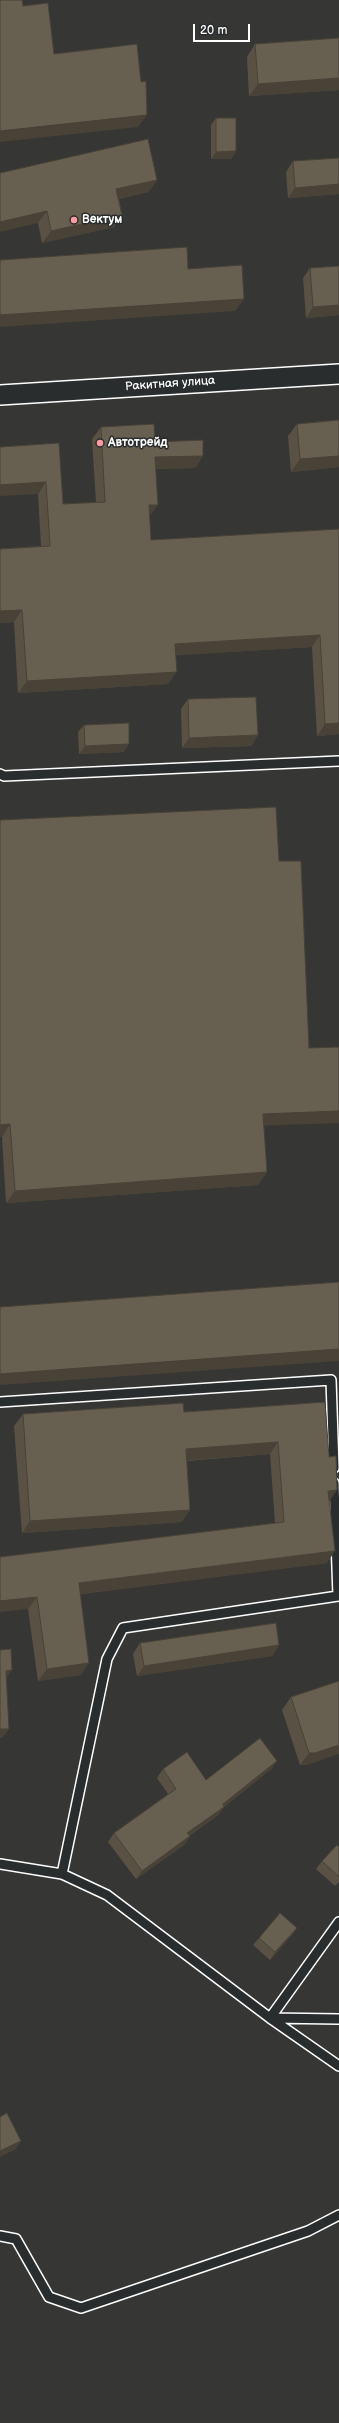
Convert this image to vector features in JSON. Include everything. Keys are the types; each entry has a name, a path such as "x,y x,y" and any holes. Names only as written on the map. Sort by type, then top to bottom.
{"street":[{"name":"Ракитная улица","path":"0,395 339,374"}],"lane":[{"path":"0,774 12,775 339,761"},
{"path":"0,1402 331,1380 338,1596 123,1628 107,1659 62,1874"},
{"path":"0,1864 62,1874 107,1895 270,2018 339,2066"},
{"path":"270,2018 339,1922"},
{"path":"270,2018 339,2019"},
{"path":"0,2236 16,2239 50,2297 81,2308 308,2231 339,2215"}],"building":[{"path":"0,0 22,0 23,6 48,3 54,54 137,44 141,82 146,81 147,115 0,131"},
{"path":"339,38 339,78 258,84 255,44"},
{"path":"216,118 236,118 236,151 216,152"},
{"path":"148,139 157,180 116,189 122,215 51,231 47,211 0,222 0,173"},
{"path":"339,158 339,184 295,188 293,161"},
{"path":"187,247 188,269 242,265 244,299 0,315 0,260"},
{"path":"339,266 339,305 313,307 310,268"},
{"path":"339,420 339,456 300,459 297,424"},
{"path":"154,424 155,442 203,440 203,456 155,457 158,505 149,505 151,540 339,529 339,723 325,724 320,635 175,644 177,672 27,681 22,610 0,611 0,549 50,546 46,482 0,485 0,447 59,443 63,504 105,502 101,427"},
{"path":"256,697 258,735 189,738 188,699"},
{"path":"129,723 129,744 85,746 84,725"},
{"path":"276,807 279,861 301,861 309,1048 339,1047 339,1111 263,1114 267,1172 15,1191 10,1124 0,1125 0,820"},
{"path":"339,1282 339,1349 0,1374 0,1307"},
{"path":"325,1402 329,1457 336,1456 337,1490 328,1491 335,1551 79,1583 89,1663 47,1669 37,1597 0,1601 0,1557 284,1522 278,1442 186,1449 190,1510 30,1521 23,1414 183,1403 184,1412"},
{"path":"276,1623 279,1645 144,1666 140,1643"},
{"path":"11,1649 12,1670 6,1671 9,1729 0,1729 0,1650"},
{"path":"339,1681 339,1745 315,1753 309,1753 291,1697"},
{"path":"260,1738 277,1761 223,1804 224,1807 187,1833 190,1836 142,1871 114,1833 176,1789 163,1769 187,1752 206,1780"},
{"path":"337,1845 339,1847 339,1877 322,1861"},
{"path":"280,1913 297,1928 275,1952 259,1938"},
{"path":"7,2113 21,2141 0,2151 0,2117"}],"place":[{"name":"Вектум","path":"74,220"},
{"name":"Автотрейд","path":"100,443"}]}
